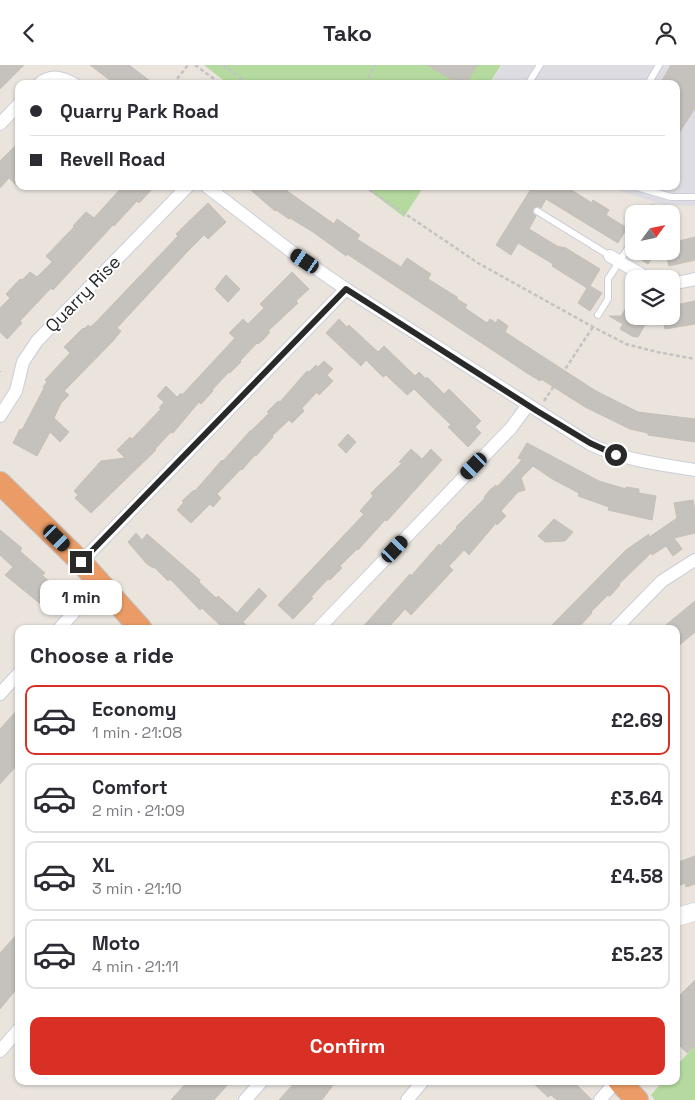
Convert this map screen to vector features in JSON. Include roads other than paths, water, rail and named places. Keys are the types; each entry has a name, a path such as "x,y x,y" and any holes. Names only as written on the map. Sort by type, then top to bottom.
{"highway":[{"path":"0,483 81,562 137,625"},
{"path":"622,1085 637,1100"}],"street":[{"path":"46,80 58,77 65,80"},
{"path":"0,123 15,108"},
{"name":"Quarry Rise","path":"0,416 9,405 16,391 23,362 37,341 184,190"},
{"path":"211,190 292,252 346,289 606,452 626,458 695,470"},
{"path":"615,259 634,270"},
{"path":"680,282 695,279"},
{"path":"81,562 346,289"},
{"path":"322,625 510,428 533,408"},
{"path":"619,625 662,581 695,560"},
{"path":"62,625 99,583"},
{"path":"0,694 15,677"},
{"path":"680,916 695,911"},
{"path":"0,1051 15,1034"},
{"path":"245,1100 258,1085"},
{"path":"407,1100 420,1085"},
{"path":"600,1100 614,1085"}],"lane":[{"path":"531,80 540,65"},
{"path":"650,80 659,65"},
{"path":"647,190 671,197 695,197"},
{"path":"537,211 615,259"},
{"path":"598,315 608,299 608,279 615,259 625,248"}]}
